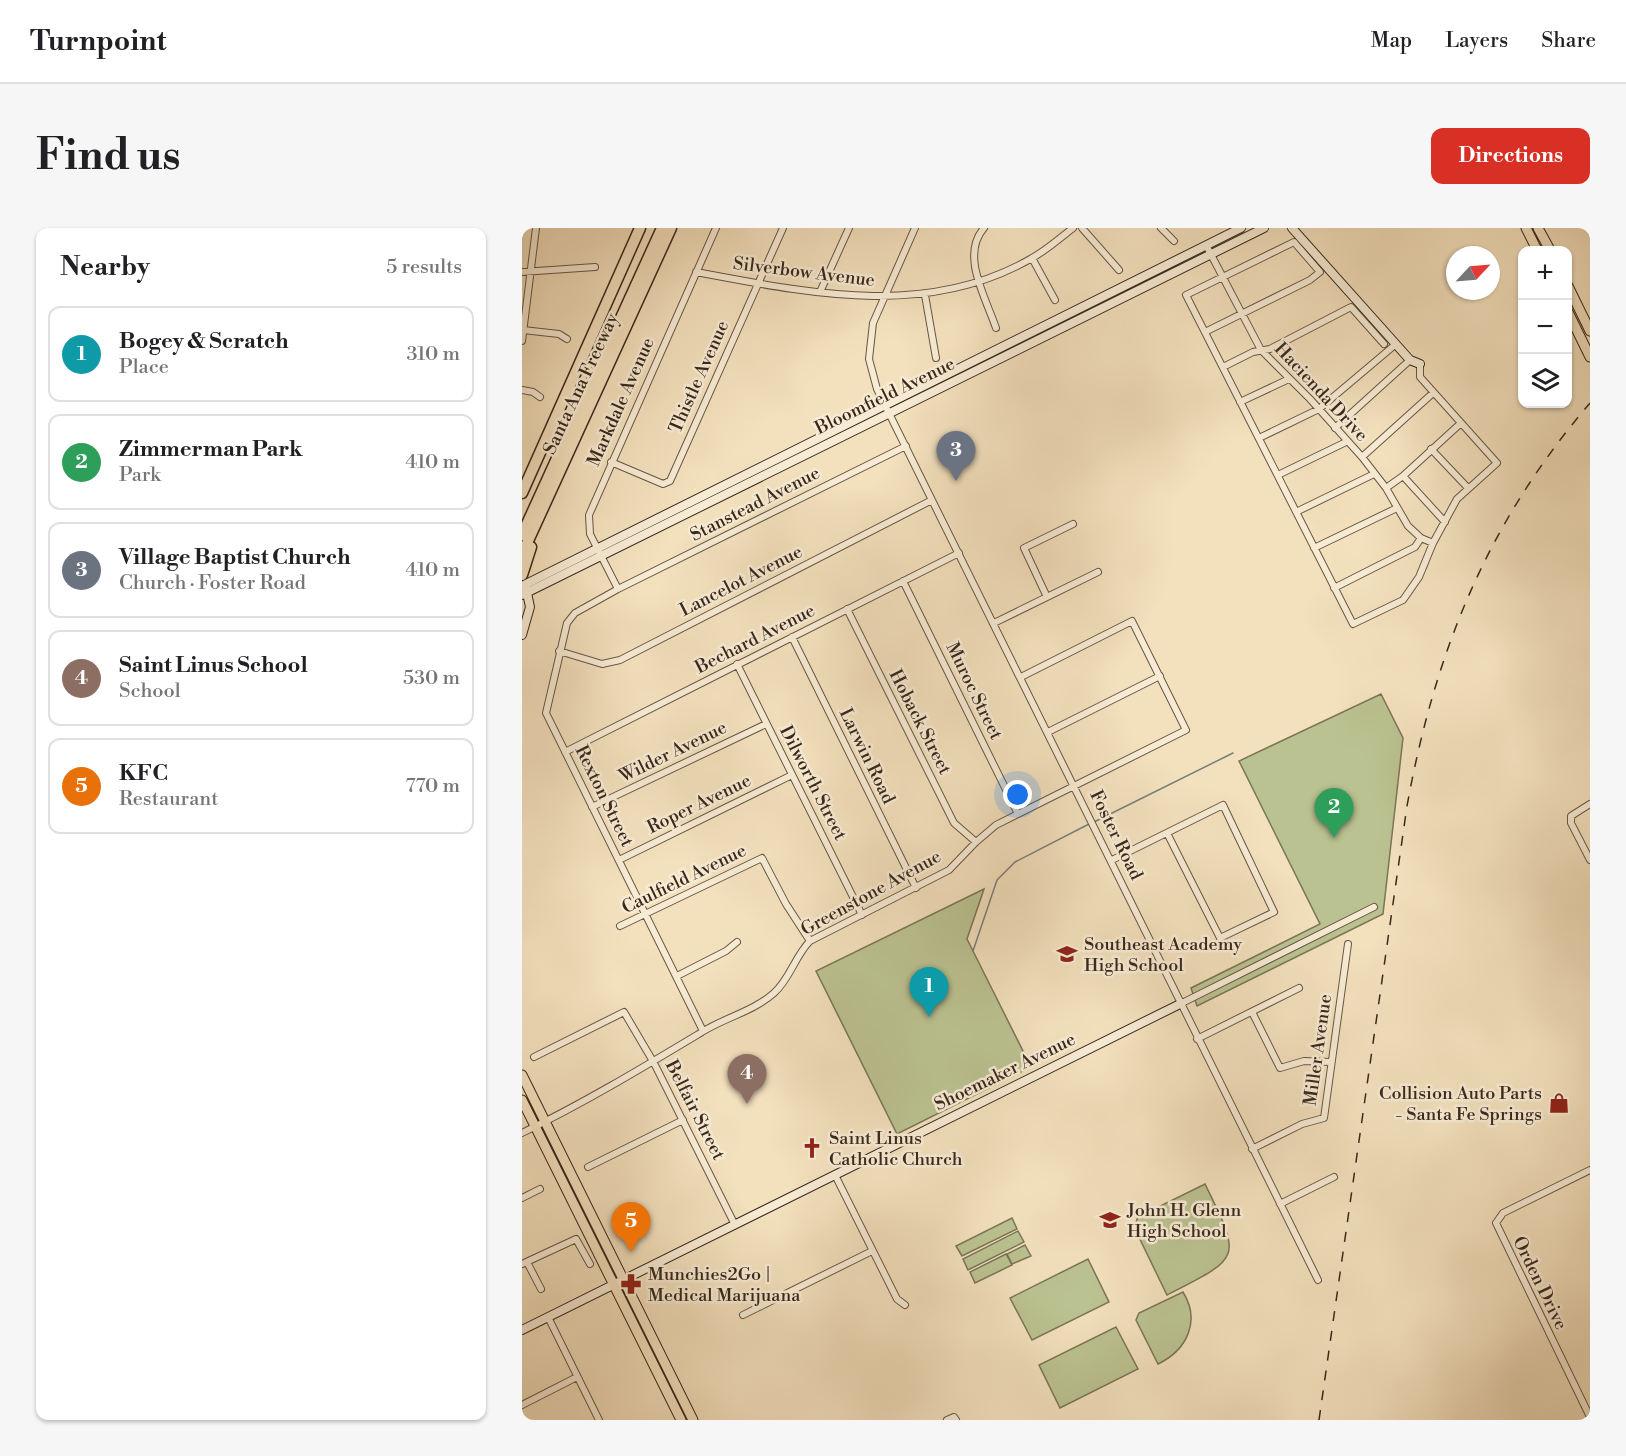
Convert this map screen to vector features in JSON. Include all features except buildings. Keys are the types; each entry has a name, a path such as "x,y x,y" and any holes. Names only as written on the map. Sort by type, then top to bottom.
{"highway":[{"name":"Santa Ana Freeway","path":"522,493 640,228"},
{"path":"522,535 662,228"},
{"name":"Santa Ana Freeway","path":"522,554 671,228"},
{"path":"522,478 536,460"},
{"path":"523,585 547,498"}],"main road":[{"name":"Bloomfield Avenue","path":"1005,350 1165,265 1241,228"},
{"name":"Bloomfield Avenue","path":"523,585 599,552 833,435 885,404 942,381 1264,228"},
{"path":"1293,228 1395,344 1410,360 1420,364"},
{"path":"1526,228 1535,246"},
{"path":"1538,228 1548,246"},
{"path":"1165,265 1169,275"},
{"path":"1572,294 1590,331"},
{"path":"1572,320 1590,357"},
{"name":"Bloomfield Avenue","path":"833,435 889,413 942,381"},
{"path":"522,635 530,607 523,585"},
{"name":"Shoemaker Avenue","path":"522,1330 1182,1003"},
{"path":"522,1075 693,1420"},
{"path":"522,1100 681,1420"},
{"path":"649,1356 659,1352"}],"street":[{"path":"522,341 536,228"},
{"name":"Markdale Avenue","path":"618,589 590,534 589,515 716,228"},
{"name":"Thistle Avenue","path":"611,462 663,484 670,481 783,228"},
{"path":"820,292 849,228"},
{"name":"Foster Road","path":"915,228 873,323 869,359 877,389 1112,860 1182,1003 1197,1039 1317,1280"},
{"path":"984,228 976,237 973,261 996,328"},
{"name":"Silverbow Avenue","path":"696,272 849,297 925,294 980,281 1032,258 1073,228"},
{"path":"1082,228 1119,270"},
{"path":"1161,228 1174,241"},
{"path":"1205,332 1310,280 1320,272 1294,242 1186,295 1353,624 1403,600 1419,577 1433,543 1457,499 1497,463 1420,377 1420,364"},
{"name":"Hacienda Drive","path":"1206,245 1261,350 1362,457 1386,488 1408,526 1421,538 1433,543"},
{"path":"1032,258 1055,300"},
{"path":"522,272 595,267"},
{"path":"925,294 936,358"},
{"path":"1223,367 1261,350 1270,349 1351,307 1384,344"},
{"path":"524,330 559,334 567,339"},
{"path":"1259,438 1319,409 1395,344"},
{"path":"1335,428 1410,360"},
{"path":"1240,402 1289,379"},
{"path":"522,390 533,392 540,397"},
{"path":"1362,457 1433,393"},
{"path":"1386,488 1403,476 1461,423"},
{"path":"1278,475 1346,442"},
{"name":"Stanstead Avenue","path":"618,589 906,446"},
{"path":"1431,449 1467,488"},
{"path":"1296,512 1374,474"},
{"path":"1403,476 1446,522"},
{"name":"Lancelot Avenue","path":"559,651 602,664 620,660 932,500"},
{"path":"1314,548 1397,508"},
{"path":"1047,597 1024,548 1073,524"},
{"path":"1334,588 1415,547 1421,538"},
{"name":"Bechard Avenue","path":"565,752 684,694 737,664 959,553"},
{"path":"994,623 1098,572"},
{"name":"Muroc Street","path":"903,581 1018,814"},
{"name":"Rexton Street","path":"618,589 575,613 567,623 546,713 703,1031"},
{"name":"Hoback Street","path":"847,609 954,823 976,842"},
{"path":"1021,677 1132,621 1160,676 1048,732"},
{"name":"Larwin Road","path":"792,637 916,888"},
{"name":"Dilworth Street","path":"737,664 862,915"},
{"name":"Greenstone Avenue","path":"522,1133 654,1063 703,1031 776,992 797,956 810,941 950,870 976,842 996,825 1186,730 1160,676"},
{"name":"Wilder Avenue","path":"592,807 766,724"},
{"name":"Roper Avenue","path":"619,860 792,775"},
{"path":"1590,804 1571,816 1571,823 1590,860"},
{"path":"1112,860 1223,805 1274,912 1220,938 1167,833"},
{"name":"Caulfield Avenue","path":"620,926 762,858 786,904 810,941"},
{"name":"Shoemaker Avenue","path":"1182,1003 1374,907"},
{"path":"677,976 726,951 737,942"},
{"name":"Miller Avenue","path":"1252,1149 1302,1124 1324,1118 1348,944"},
{"path":"1197,1039 1299,988"},
{"name":"Belfair Street","path":"534,1057 624,1012 654,1063 735,1225"},
{"path":"1252,1012 1280,1068 1304,1061 1330,1062"},
{"path":"588,1167 683,1120"},
{"name":"Orden Drive","path":"1590,1170 1503,1213 1497,1220 1496,1227 1590,1417"},
{"path":"835,1175 897,1299 905,1305"},
{"path":"1280,1204 1334,1177"},
{"path":"522,1198 540,1189"},
{"path":"541,1289 524,1263 576,1239 590,1264"},
{"path":"743,1315 872,1251"},
{"path":"548,1317 599,1420"},
{"path":"522,1404 577,1377"},
{"path":"947,1420 954,1417 956,1420"}],"green space":[{"path":"1381,694 1403,738 1383,914 1197,1006 1191,988 1320,924 1239,761"},
{"path":"984,889 967,939 1031,1067 897,1134 816,971"},
{"path":"1205,1184 1225,1228 1229,1242 1228,1253 1222,1263 1210,1272 1167,1295 1134,1227 1138,1217"},
{"path":"1012,1218 1017,1229 962,1256 956,1246"},
{"path":"1018,1231 1024,1242 968,1270 963,1259"},
{"path":"1025,1245 1031,1256 1012,1264 1007,1254"},
{"path":"1006,1254 1012,1265 975,1283 970,1272"},
{"path":"1088,1259 1109,1302 1032,1340 1010,1298"},
{"path":"1183,1292 1191,1314 1188,1334 1177,1351 1158,1364 1136,1320 1139,1313"},
{"path":"1116,1327 1138,1369 1060,1408 1039,1365"}],"waterway":[{"path":"1094,822 1233,753"},
{"path":"973,951 997,880 1015,862 1089,824"}],"railway":[{"path":"1319,1420 1407,806 1433,695 1450,642 1470,592 1494,543 1522,495 1554,448 1590,403"}],"place":[{"name":"Village Baptist Church","path":"956,481"},
{"name":"Zimmerman Park","path":"1334,838"},
{"name":"Southeast Academy High School","path":"1067,954"},
{"name":"Bogey & Scratch","path":"929,1017"},
{"name":"Collision Auto Parts - Santa Fe Springs","path":"1559,1103"},
{"name":"Saint Linus School","path":"747,1104"},
{"name":"Saint Linus Catholic Church","path":"812,1148"},
{"name":"John H. Glenn High School","path":"1110,1220"},
{"name":"KFC","path":"631,1252"},
{"name":"Munchies2Go | Medical Marijuana","path":"631,1284"}]}
